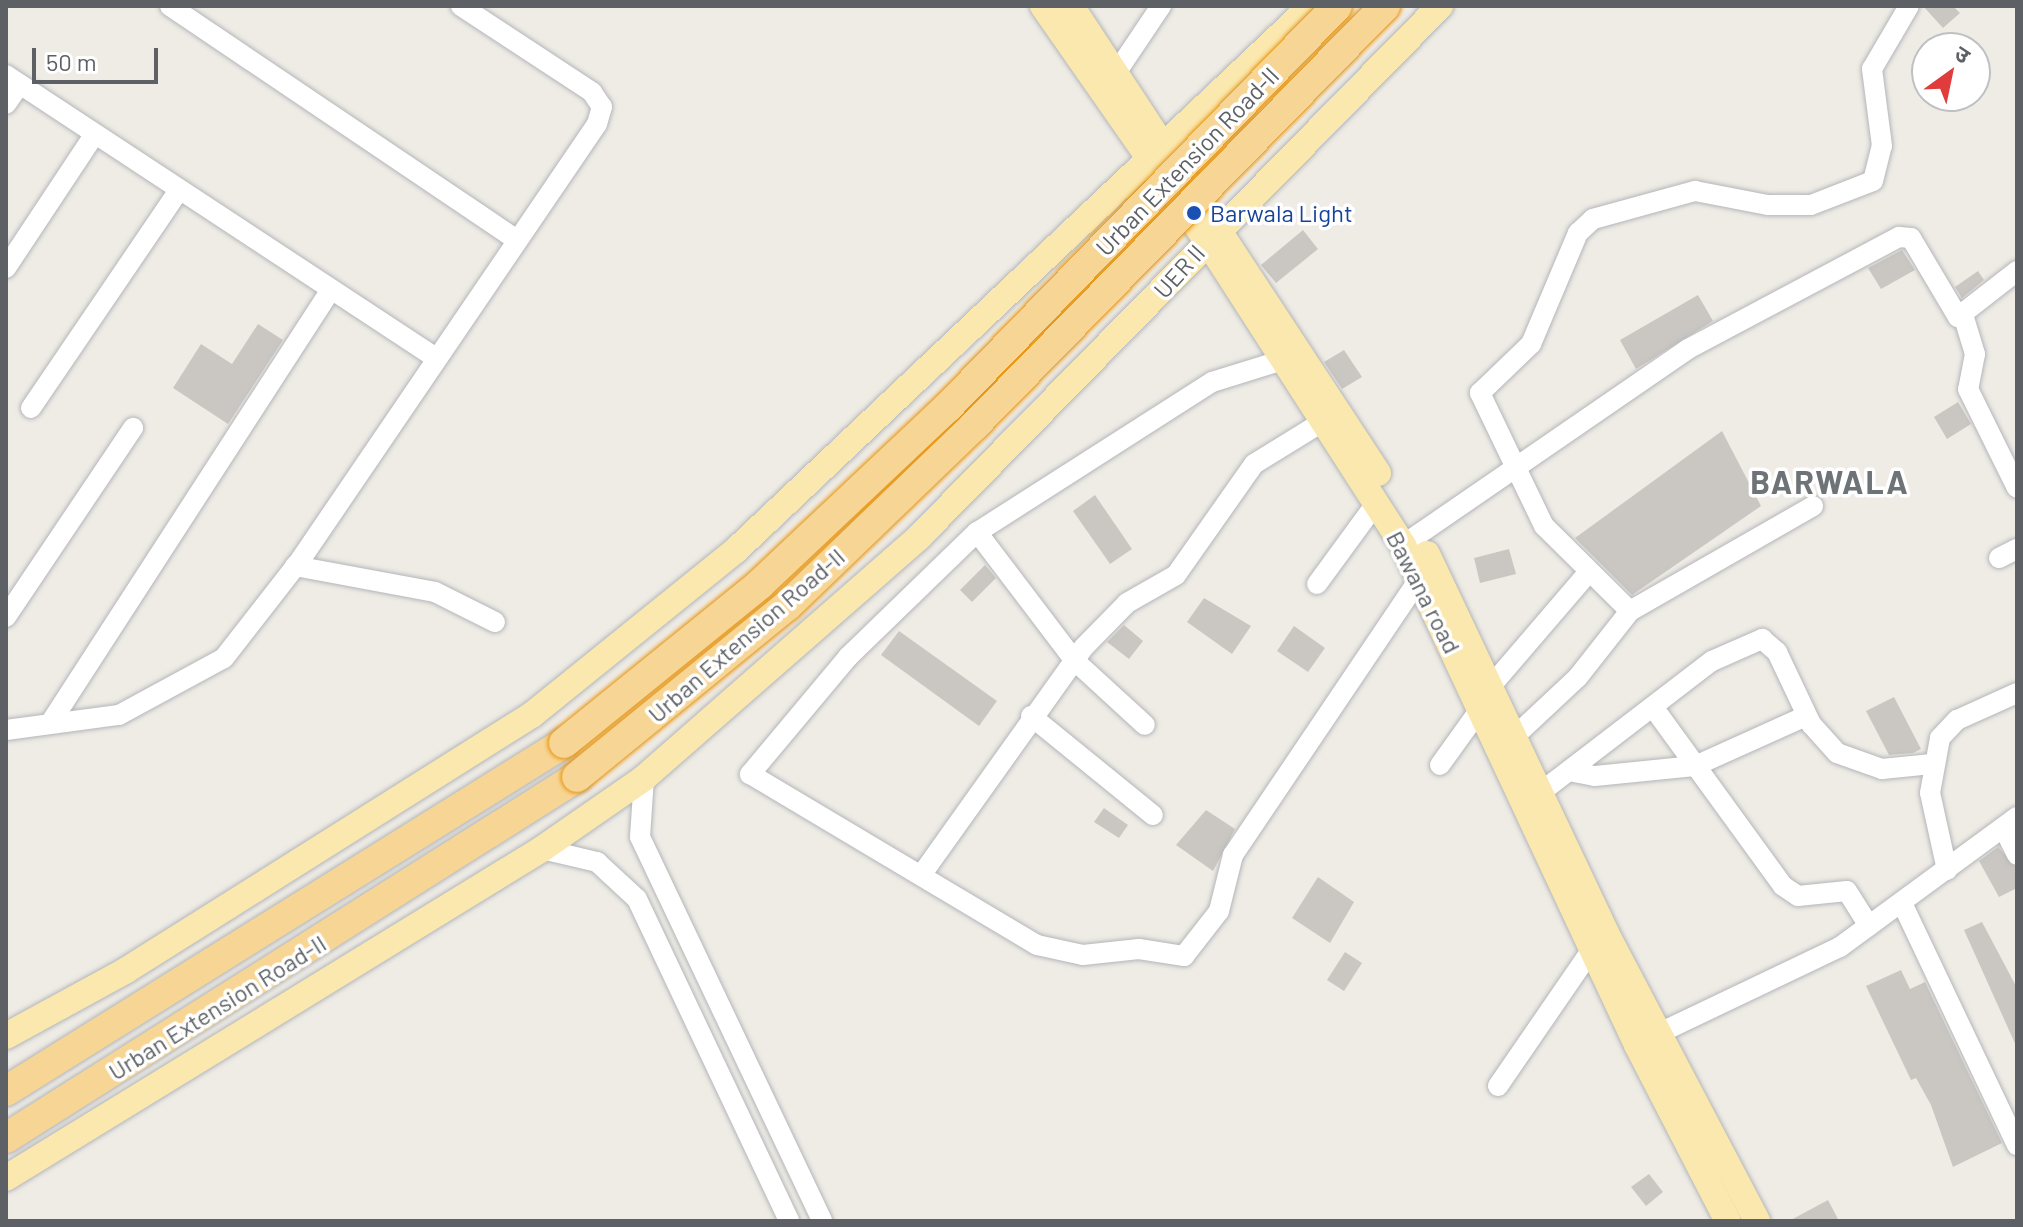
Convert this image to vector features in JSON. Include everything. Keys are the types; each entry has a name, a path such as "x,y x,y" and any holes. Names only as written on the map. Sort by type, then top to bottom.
{"highway":[{"name":"Urban Extension Road-II","path":"6,1091 564,743 760,584 947,408 1337,6"},
{"name":"Urban Extension Road-II","path":"6,1138 577,777 787,606 985,415 1385,6"}],"main road":[{"name":"Bawana road","path":"1043,6 1214,233 1410,540 1486,697 1592,949 1757,1221"},
{"name":"Bawana road","path":"1071,6 1116,73 1157,155"},
{"path":"6,1036 125,971 533,714 736,550 1070,228 1157,155 1311,6"},
{"name":"UER II","path":"6,1178 542,849 644,778 919,537 1440,6"},
{"name":"Bawana road","path":"1214,233 1283,360 1322,422 1377,502 1410,540 1419,579 1486,697 1515,736 1722,1218"}],"street":[{"path":"170,6 517,240"},
{"path":"6,730 119,715 215,665 295,566 517,240 602,107 592,92 461,6"},
{"path":"1116,73 1161,6"},
{"path":"1630,611 1588,573 1544,526 1513,474 1480,393 1531,344 1585,224 1695,191 1768,205 1811,205 1865,187 1882,146 1872,69 1909,6"},
{"path":"6,104 13,80 436,358"},
{"path":"6,268 94,135"},
{"path":"31,408 179,190"},
{"path":"1410,540 1513,474 1688,349 1899,237 1911,238 1964,318 1975,354 1968,389 2017,488"},
{"path":"1964,318 2017,271"},
{"path":"51,722 330,291"},
{"path":"1283,360 1212,382 977,532 848,657 750,774 1049,948 1192,953 1223,902 1233,855 1419,579"},
{"path":"922,874 1031,716 1074,660 1127,603 1176,575 1254,464 1322,422"},
{"path":"6,617 133,428"},
{"path":"1317,584 1377,502"},
{"path":"1515,736 1578,677 1630,611 1813,506"},
{"path":"977,532 1074,660 1145,725"},
{"path":"295,566 435,592 495,622"},
{"path":"1440,765 1486,697 1588,573"},
{"path":"1541,792 1712,661 1762,639 1777,652 1806,716 1845,758 1891,769 1932,764"},
{"path":"1947,870 1930,793 1932,764 1949,725 2017,693"},
{"path":"1653,707 1790,893 1847,891 1869,926"},
{"path":"1031,716 1153,815"},
{"path":"1569,771 1595,776 1695,766 1806,716"},
{"path":"644,778 640,837 822,1221"},
{"path":"1647,1040 1869,926 2010,823 2017,855"},
{"path":"542,849 597,862 637,899 789,1221"},
{"path":"1902,903 2017,1145"},
{"path":"1498,1086 1592,949"}],"building":[{"path":"1923,6 1953,6 1960,13 1943,28"},
{"path":"1303,230 1318,249 1276,283 1261,265"},
{"path":"1902,250 1915,270 1881,289 1868,268"},
{"path":"1978,271 1984,280 1962,298 1955,287"},
{"path":"1698,295 1713,321 1636,369 1620,340"},
{"path":"258,324 283,340 228,424 173,388 201,344 232,364"},
{"path":"1344,350 1362,377 1342,389 1324,362"},
{"path":"1958,402 1971,424 1947,439 1934,417"},
{"path":"1722,431 1761,506 1632,595 1575,538"},
{"path":"1095,495 1132,549 1110,564 1073,511"},
{"path":"1509,549 1516,574 1480,583 1474,558"},
{"path":"985,565 996,578 972,602 960,590"},
{"path":"1204,598 1251,626 1232,654 1187,622"},
{"path":"1124,625 1143,641 1129,659 1107,642"},
{"path":"1294,626 1325,648 1308,672 1277,651"},
{"path":"899,631 997,701 979,726 881,655"},
{"path":"1894,697 1921,749 1913,753 1889,755 1866,711"},
{"path":"1104,808 1128,825 1119,838 1094,822"},
{"path":"1206,810 1235,829 1213,871 1176,845"},
{"path":"1998,847 2017,868 2017,888 1999,897 1979,861"},
{"path":"1318,877 1354,902 1330,943 1292,918"},
{"path":"1982,922 2017,988 2017,1048 1964,930"},
{"path":"1345,952 1362,963 1344,991 1327,980"},
{"path":"1901,970 1910,989 1925,982 2002,1143 1953,1167 1931,1105 1916,1078 1911,1080 1866,986"},
{"path":"1649,1174 1663,1192 1646,1206 1631,1187"},
{"path":"1828,1200 1839,1221 1789,1221"}],"place":[{"name":"Barwala Light","path":"1194,213"}],"district":[{"name":"BARWALA","path":"1830,481"}]}
